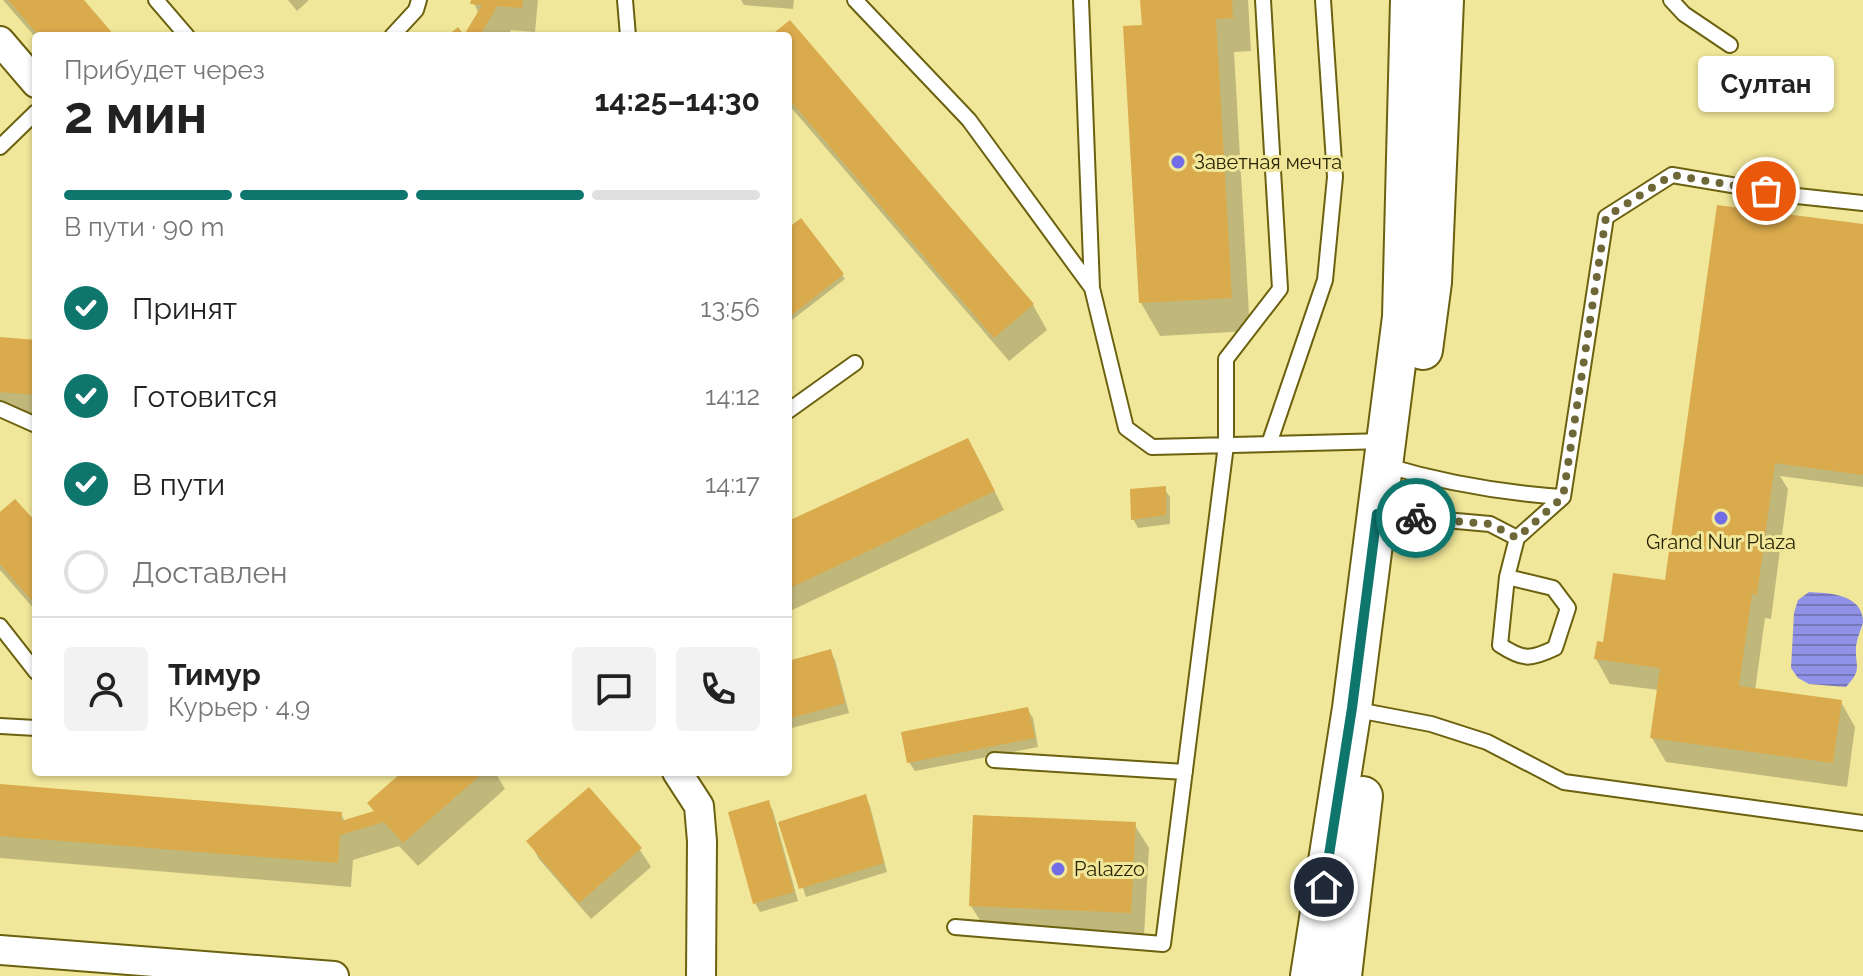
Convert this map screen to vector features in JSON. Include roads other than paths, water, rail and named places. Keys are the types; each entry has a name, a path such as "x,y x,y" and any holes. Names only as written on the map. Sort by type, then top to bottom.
{"main road":[{"path":"1397,455 1410,0"},
{"path":"1310,976 1362,711 1397,455 1432,282 1444,0"},
{"path":"1342,976 1362,711"}],"street":[{"path":"0,41 32,78"},
{"path":"680,776 699,806 702,841 701,976"},
{"path":"0,950 334,976"}],"lane":[{"path":"156,0 184,32"},
{"path":"396,32 416,10 419,0"},
{"path":"625,0 628,32"},
{"path":"855,0 969,120 1092,288"},
{"path":"1081,0 1092,288 1126,428 1152,447 1269,444 1397,455 1523,494 1563,497"},
{"path":"955,927 1163,944 1226,445 1226,359 1280,289 1263,0"},
{"path":"1269,444 1325,280 1335,177 1323,0"},
{"path":"1671,0 1684,14 1730,45"},
{"path":"0,147 32,116"},
{"path":"1507,577 1553,588 1568,608 1555,648 1534,658 1517,656 1500,645 1507,577 1517,538 1563,497 1606,217 1672,175 1797,196 1863,203"},
{"path":"792,408 855,363"},
{"path":"0,409 32,423"},
{"path":"1389,516 1490,524 1517,538"},
{"path":"0,626 32,667"},
{"path":"1362,711 1431,724 1487,742 1564,782 1863,823"},
{"path":"0,726 32,728"},
{"path":"994,760 1185,772"}],"water":[{"path":"1809,592 1842,596 1857,605 1861,612 1863,622 1856,647 1857,668 1846,687 1809,684 1798,678 1791,668 1794,613 1798,600"}],"place":[{"name":"Заветная мечта","path":"1178,162"},
{"name":"Султан","path":"1766,191"},
{"name":"Grand Nur Plaza","path":"1721,518"},
{"name":"Palazzo","path":"1058,869"}]}
